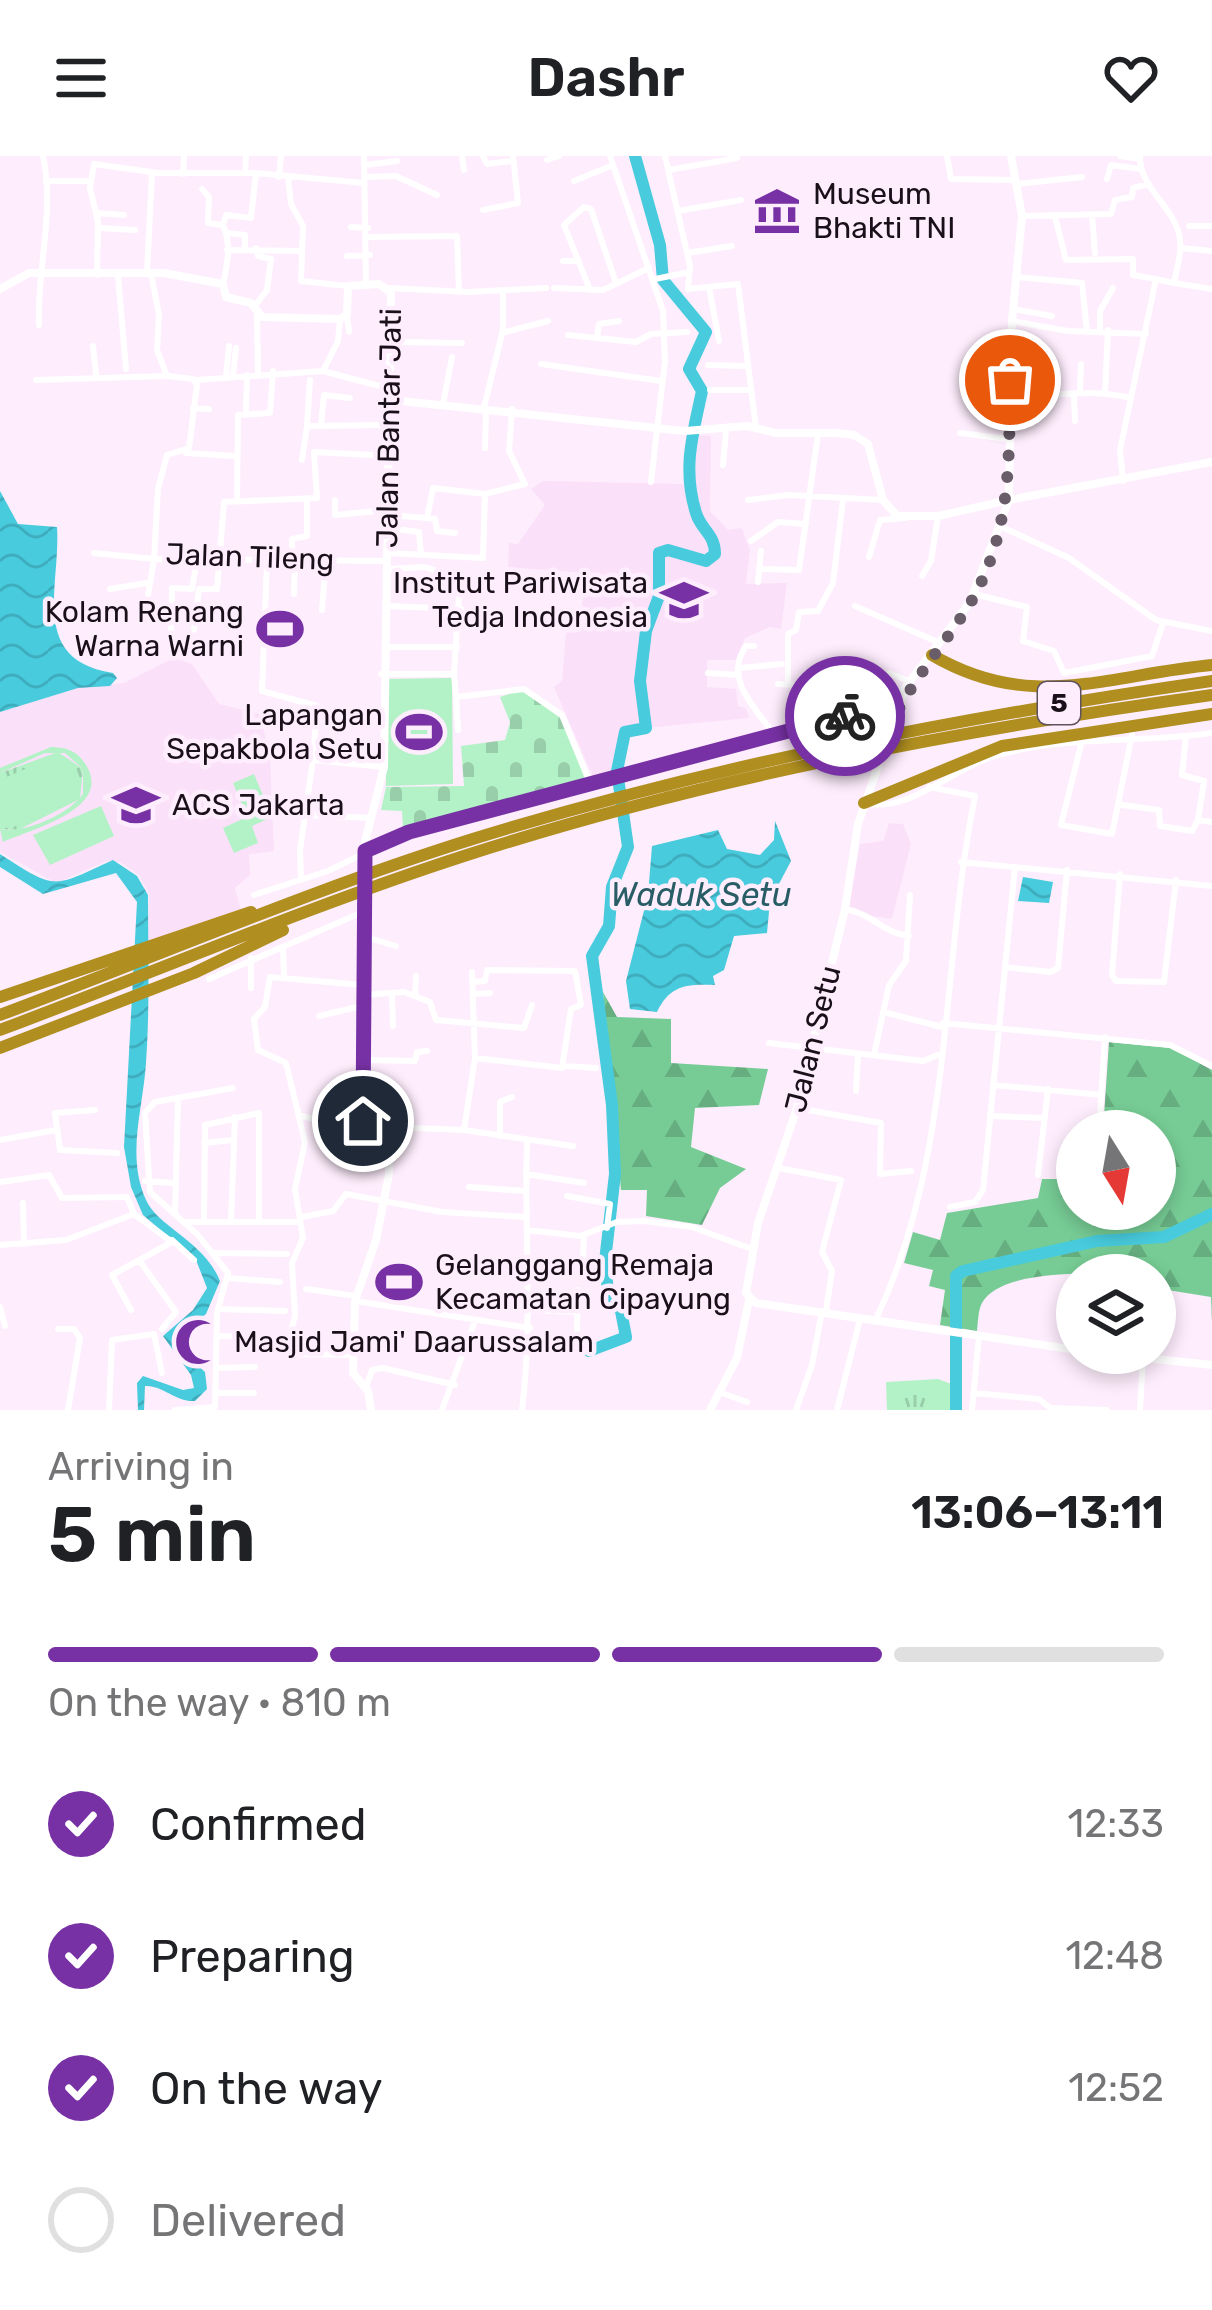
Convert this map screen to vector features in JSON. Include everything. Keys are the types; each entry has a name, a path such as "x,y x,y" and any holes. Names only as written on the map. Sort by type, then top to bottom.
{"highway":[{"path":"936,649 993,685 1026,688 1212,664"},
{"name":"5","path":"647,798 854,755 908,737 1212,681"},
{"name":"5","path":"116,979 168,944 470,840 860,740 1212,694"},
{"path":"864,803 874,785 1002,746 1212,714"},
{"name":"5","path":"0,1030 116,979 166,968 354,895 603,809"},
{"path":"0,1048 164,985 354,895"},
{"path":"0,997 115,956 168,944"},
{"name":"5","path":"0,1015 68,997"}],"street":[{"path":"39,325 38,274 51,214 43,156"},
{"path":"183,174 184,156"},
{"path":"245,173 246,156"},
{"path":"280,156 291,203 303,226 304,284 347,286"},
{"path":"462,156 464,170"},
{"path":"483,156 485,164 513,159 518,203 483,210"},
{"path":"547,160 559,156"},
{"path":"574,181 612,160 649,268 661,277 685,273 690,268 665,156"},
{"path":"947,156 951,179 1013,182 1082,177"},
{"path":"874,785 888,723 901,694 974,594 1009,500 1012,321 1022,216 1011,156"},
{"path":"1120,156 1140,157 1141,170 1175,224 1181,248 1174,283"},
{"path":"669,170 737,158"},
{"path":"366,285 370,255 365,161 398,160"},
{"path":"97,275 98,228 90,181 97,163 183,174 364,180 393,175 437,195"},
{"path":"1108,179 1111,165 1141,170"},
{"path":"152,172 149,273 159,309 158,357 167,376"},
{"path":"256,173 251,218 225,215 223,284 226,297 256,311"},
{"path":"47,181 90,181"},
{"path":"1022,216 1112,214 1114,200 1132,197 1133,188 1149,184"},
{"path":"202,189 209,197 208,223 245,235 245,248"},
{"path":"678,211 741,200"},
{"path":"590,290 564,225 584,207 591,209 616,283"},
{"path":"96,213 124,215"},
{"path":"1092,215 1095,253"},
{"path":"1055,217 1066,260 1133,259 1133,275 1212,289"},
{"path":"1189,226 1212,226"},
{"path":"351,227 457,236 459,292"},
{"path":"98,228 135,230"},
{"path":"687,253 732,246"},
{"path":"256,248 258,256 271,259 267,290 256,311 258,372"},
{"path":"1181,248 1212,251"},
{"path":"227,250 301,250"},
{"path":"346,256 370,255"},
{"path":"563,261 579,261"},
{"path":"1085,262 1082,284 1087,332"},
{"path":"388,288 590,290 649,268"},
{"path":"0,290 20,275 38,274 149,273 223,284"},
{"path":"685,273 688,289 737,282 756,428"},
{"path":"118,275 126,369"},
{"path":"651,482 665,333 661,277"},
{"path":"1017,277 1082,284"},
{"path":"1123,481 1120,450 1156,279"},
{"name":"Jalan Bantar Jati","path":"256,311 344,317 347,286 388,288 394,342 381,674 384,767 365,856 362,995 367,1060 361,1114 365,1123"},
{"path":"709,287 719,341"},
{"path":"1105,392 1100,311 1113,288"},
{"path":"485,448 485,407 502,332 503,292"},
{"path":"1013,309 1052,316"},
{"path":"344,317 349,332"},
{"path":"323,371 344,317"},
{"path":"502,332 548,320"},
{"path":"597,338 598,324 619,321"},
{"path":"1012,321 1087,332 1146,334"},
{"path":"568,335 636,342 687,332"},
{"path":"394,342 462,343"},
{"path":"92,346 96,374"},
{"path":"230,376 233,347"},
{"path":"443,404 452,357"},
{"path":"541,364 661,381"},
{"path":"1075,422 1081,364"},
{"path":"708,365 746,366"},
{"path":"235,456 238,415 270,413 273,371"},
{"path":"36,380 96,374 196,380 323,371 391,388"},
{"path":"246,413 247,375"},
{"name":"Jalan Tileng","path":"196,380 186,453 170,454 162,467 154,560 388,561"},
{"path":"302,460 310,380"},
{"path":"710,390 749,390"},
{"path":"1010,394 1105,392 1131,398"},
{"path":"321,424 324,395 350,398"},
{"path":"392,400 690,431 756,428 854,435 868,444 883,500 892,514 906,518"},
{"path":"193,409 209,410"},
{"path":"427,518 433,488 485,494 523,485 525,477 509,451 512,409"},
{"path":"307,426 392,425"},
{"path":"723,466 726,430"},
{"path":"960,433 1008,439"},
{"path":"760,569 798,572 818,434"},
{"path":"194,630 199,589 218,589 224,503 317,496 314,452 390,456"},
{"path":"186,453 240,460 237,502"},
{"path":"869,557 878,522 938,516 1212,462"},
{"path":"388,561 421,554 484,558 485,494"},
{"path":"748,500 789,495 883,500"},
{"path":"294,594 292,539 307,536 308,499"},
{"path":"335,500 335,515 388,512 435,519 437,530 455,533"},
{"path":"788,682 788,634 796,630 799,612 818,611 831,592 843,500"},
{"path":"922,576 931,561 938,516"},
{"path":"751,542 772,524 806,524"},
{"path":"1001,527 1069,558 1163,623 1212,631"},
{"path":"388,528 419,532 421,554"},
{"path":"758,582 761,551"},
{"path":"94,554 154,560 145,614"},
{"path":"171,634 172,587 192,589 197,559"},
{"path":"322,610 326,560"},
{"path":"388,561 457,576 460,609 454,674 458,730"},
{"path":"266,562 261,688 317,706 302,880"},
{"path":"110,589 148,583"},
{"path":"974,594 1025,606 1024,643 1054,651 1059,671 1090,671 1153,655 1163,623"},
{"path":"387,606 460,609"},
{"path":"856,606 936,649"},
{"path":"382,647 457,646"},
{"path":"754,646 743,649 739,672 746,701 773,733"},
{"path":"708,673 782,664"},
{"path":"889,673 911,682"},
{"path":"381,674 454,674"},
{"path":"778,684 835,688 873,683 901,694"},
{"path":"456,697 524,689 562,715 590,783"},
{"path":"254,895 365,856 409,832 773,733 849,716 888,723"},
{"path":"864,803 890,805 988,758 1132,735 1212,733"},
{"path":"1082,741 1061,826 1112,834 1122,805 1132,735"},
{"path":"1122,805 1159,810 1162,830 1192,831 1208,784 1182,776 1186,736"},
{"path":"313,760 384,767"},
{"path":"874,1322 896,1275 926,1180 961,862 975,795 929,787"},
{"name":"Jalan Setu","path":"710,1410 737,1358 749,1300 752,1249 797,1108 845,909 864,803"},
{"path":"306,815 371,818"},
{"path":"1198,820 1212,822"},
{"path":"961,862 1212,886"},
{"path":"950,1207 981,1197 1015,867"},
{"path":"1004,966 1050,972 1058,968 1067,871"},
{"path":"1120,874 1112,975 1116,981 1164,982 1175,880"},
{"path":"874,1055 889,985 906,961 910,896"},
{"path":"209,980 366,909"},
{"path":"845,909 867,913 889,933 909,936"},
{"path":"366,938 396,946"},
{"path":"283,946 284,976"},
{"path":"251,958 251,988"},
{"path":"472,982 485,981 488,970 503,966 576,971 581,1005 571,1009 565,1066"},
{"path":"464,1130 475,1058 470,1024 472,972"},
{"path":"353,1355 286,1354 295,1316 292,1263 303,1238 295,1189 305,1142 302,1116 284,1061 260,1052 254,1032 255,1013 266,1007 266,980 284,976 362,995 392,993 430,1002 436,1020 470,1024 524,1028 532,1005"},
{"path":"415,998 416,976"},
{"path":"392,993 393,1026"},
{"path":"473,994 490,993"},
{"path":"319,1016 362,995"},
{"path":"884,1012 942,1025 1170,1045 1209,1063 1212,1053"},
{"path":"1101,1110 1106,1037"},
{"path":"770,1042 922,1060 938,1054"},
{"path":"367,1060 415,1060 417,1052 427,1051"},
{"path":"856,1091 858,1054"},
{"path":"475,1058 524,1060 529,1068 596,1068"},
{"path":"993,1084 1102,1095"},
{"path":"175,1410 214,1408 218,1309 228,1277 214,1253 153,1197 145,1181 147,1108 233,1088"},
{"path":"1038,1175 1048,1089"},
{"path":"500,1136 500,1102 512,1096"},
{"path":"366,1387 353,1376 355,1299 376,1240 399,1097"},
{"path":"175,1214 178,1098"},
{"path":"797,1108 880,1122 880,1174 911,1172"},
{"path":"95,1110 56,1112 63,1153 117,1153"},
{"path":"204,1221 205,1125 261,1114 259,1221"},
{"path":"302,1116 345,1126 365,1123 464,1130 573,1147"},
{"path":"990,1116 1045,1118"},
{"path":"231,1222 235,1117"},
{"path":"344,1146 345,1126"},
{"path":"0,1140 56,1130"},
{"path":"204,1143 233,1141"},
{"path":"522,1410 530,1328 527,1142"},
{"path":"779,1168 841,1180 822,1252 832,1271 812,1365 796,1410"},
{"path":"526,1174 584,1183"},
{"path":"0,1182 49,1175 61,1197 125,1196 134,1214 194,1260"},
{"path":"145,1181 175,1183"},
{"path":"469,1187 526,1191"},
{"path":"184,1222 301,1219 334,1210 344,1194 382,1203 526,1217"},
{"path":"567,1196 610,1204 611,1226"},
{"path":"23,1203 25,1244"},
{"path":"0,1245 67,1240 134,1214"},
{"path":"527,1230 584,1235 611,1226 692,1227 752,1249"},
{"path":"582,1276 584,1235"},
{"path":"131,1310 112,1277 172,1240"},
{"path":"214,1253 287,1254"},
{"path":"109,1410 110,1342 159,1332 176,1312 139,1260"},
{"path":"228,1277 280,1282"},
{"path":"306,1289 530,1328"},
{"path":"577,1330 578,1290"},
{"path":"749,1300 1056,1347"},
{"path":"0,1307 3,1322"},
{"path":"218,1309 285,1311"},
{"path":"527,1310 577,1312"},
{"path":"837,1410 860,1319"},
{"path":"442,1410 475,1321"},
{"path":"58,1329 74,1329 80,1338 68,1410"},
{"path":"159,1332 162,1372"},
{"path":"217,1336 280,1337"},
{"path":"972,1410 979,1336"},
{"path":"1176,1361 1212,1365"},
{"path":"217,1368 255,1367"},
{"path":"371,1410 366,1387 370,1372 383,1368 455,1385"},
{"path":"1140,1410 1142,1374"},
{"path":"719,1392 747,1402"},
{"path":"216,1393 254,1393"},
{"path":"973,1393 1024,1396 1058,1409 1107,1410"}],"shaded area":[{"name":"Institut Pariwisata Tedja Indonesia","path":"686,434 711,436 710,511 728,530 742,528 750,551 746,584 787,583 781,629 770,627 745,638 736,660 707,660 707,687 736,689 738,706 746,708 749,718 624,730 614,772 593,777 554,687 562,681 566,633 580,632 585,573 508,567 509,543 518,544 545,505 531,489 543,481 686,484"},
{"name":"ACS Jakarta","path":"174,658 192,664 219,704 260,714 270,758 274,851 249,854 250,875 235,888 241,910 148,941 149,894 139,875 120,862 107,861 56,883 0,852 0,712 78,688 124,683"},
{"path":"889,823 903,824 911,844 892,919 848,912 860,844 883,841"}],"green space":[{"name":"Lapangan Sepakbola Setu","path":"452,678 453,784 386,786 384,679"},
{"path":"521,690 562,719 588,782 403,829 402,811 381,810 386,787 464,786 461,746 505,740 510,722 500,697"},
{"path":"51,747 81,758 91,778 89,792 67,814 3,842 0,829 46,821 83,794 83,769 65,753 45,753 0,773 0,768"},
{"path":"58,752 83,769 80,799 18,830 0,829 0,773"},
{"path":"59,754 79,798 9,829 0,809 0,780"},
{"path":"254,774 272,817 252,826 258,843 234,853 223,828 247,817 233,783"},
{"path":"101,806 114,836 50,865 33,835"},
{"path":"603,992 617,1017 671,1019 671,1063 768,1069 759,1105 695,1108 691,1147 746,1169 720,1188 702,1225 646,1216 647,1190 621,1190"},
{"path":"1109,1042 1171,1048 1212,1070 1212,1322 1211,1297 1176,1291 1176,1254 1056,1254 1056,1275 1013,1282 994,1291 981,1306 977,1331 940,1325 945,1290 929,1286 933,1270 904,1263 913,1232 940,1240 947,1213 1038,1198 1042,1179 1056,1179 1056,1230 1176,1230 1176,1110 1104,1110"},
{"path":"938,1379 954,1385 953,1410 887,1410 886,1382"}],"water":[{"path":"0,491 18,524 57,527 54,596 59,637 69,653 86,665 113,673 117,678 110,686 78,688 0,712"},
{"name":"Waduk Setu","path":"775,821 791,861 770,901 767,933 734,936 724,970 713,976 715,985 680,988 667,996 657,1012 630,1009 626,981 648,895 652,846 718,830 727,849 760,855 774,840"},
{"path":"0,854 55,881 113,860 137,876 148,895 147,1042 137,1167 152,1210 204,1255 220,1281 206,1314 181,1328 176,1338 175,1345 205,1372 207,1389 195,1401 145,1386 144,1410 138,1410 137,1383 143,1376 183,1390 194,1388 191,1375 163,1336 193,1310 207,1288 196,1260 143,1215 131,1187 124,1147 137,902 116,873 43,894 0,867"},
{"path":"1023,877 1053,882 1049,903 1018,901"}],"waterway":[{"path":"589,1351 626,1337 621,1311 608,1292 605,1261 615,1174 612,1105 592,956 609,926 612,887 628,847 617,771 625,732 646,728 640,681 646,631 659,596 659,553 668,550 706,561 715,554 696,513 690,481 690,451 702,391 689,369 706,332 663,280 660,245 635,156"},
{"path":"956,1410 956,1276 1097,1241 1164,1237 1212,1214"}],"way so far":[{"path":"845,716 891,724 904,692 970,602 1009,500 1010,380"}],"place":[{"name":"Museum Bhakti TNI","path":"777,211"},
{"name":"Institut Pariwisata Tedja Indonesia","path":"684,600"},
{"name":"Kolam Renang Warna Warni","path":"280,629"},
{"name":"Lapangan Sepakbola Setu","path":"419,732"},
{"name":"ACS Jakarta","path":"136,805"},
{"name":"Gelanggang Remaja Kecamatan Cipayung","path":"399,1282"},
{"name":"Masjid Jami' Daarussalam","path":"198,1342"}],"route":[{"path":"363,1121 365,851 409,832 845,716"}]}
